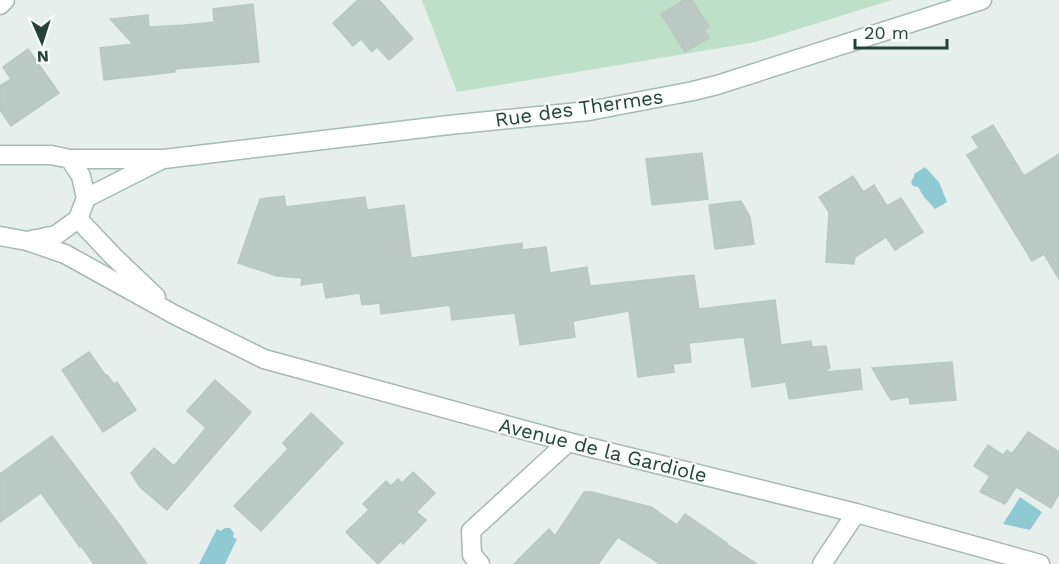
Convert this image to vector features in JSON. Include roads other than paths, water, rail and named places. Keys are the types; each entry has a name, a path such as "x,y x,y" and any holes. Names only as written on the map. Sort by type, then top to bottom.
{"street":[{"path":"0,6 6,0"},
{"name":"Rue des Thermes","path":"0,155 51,154 70,159 164,159 449,125 589,111 717,85 982,0"},
{"path":"0,236 27,241 56,235 78,219 86,198 81,176 70,159"},
{"name":"Rue des Thermes","path":"86,198 164,159"},
{"name":"Avenue de la Gardiole","path":"78,219 175,315"},
{"name":"Avenue de la Gardiole","path":"27,241 65,254 175,315 264,359 568,442 856,513 1040,564"},
{"path":"480,564 472,555 471,531 568,442"},
{"path":"822,564 856,513"}],"water":[{"path":"925,167 939,182 947,202 935,209 918,187 913,186 911,182 914,174"},
{"path":"1020,497 1042,512 1030,530 1003,524"},
{"path":"230,528 234,533 233,537 237,539 225,564 199,564 217,529 221,531"}]}
